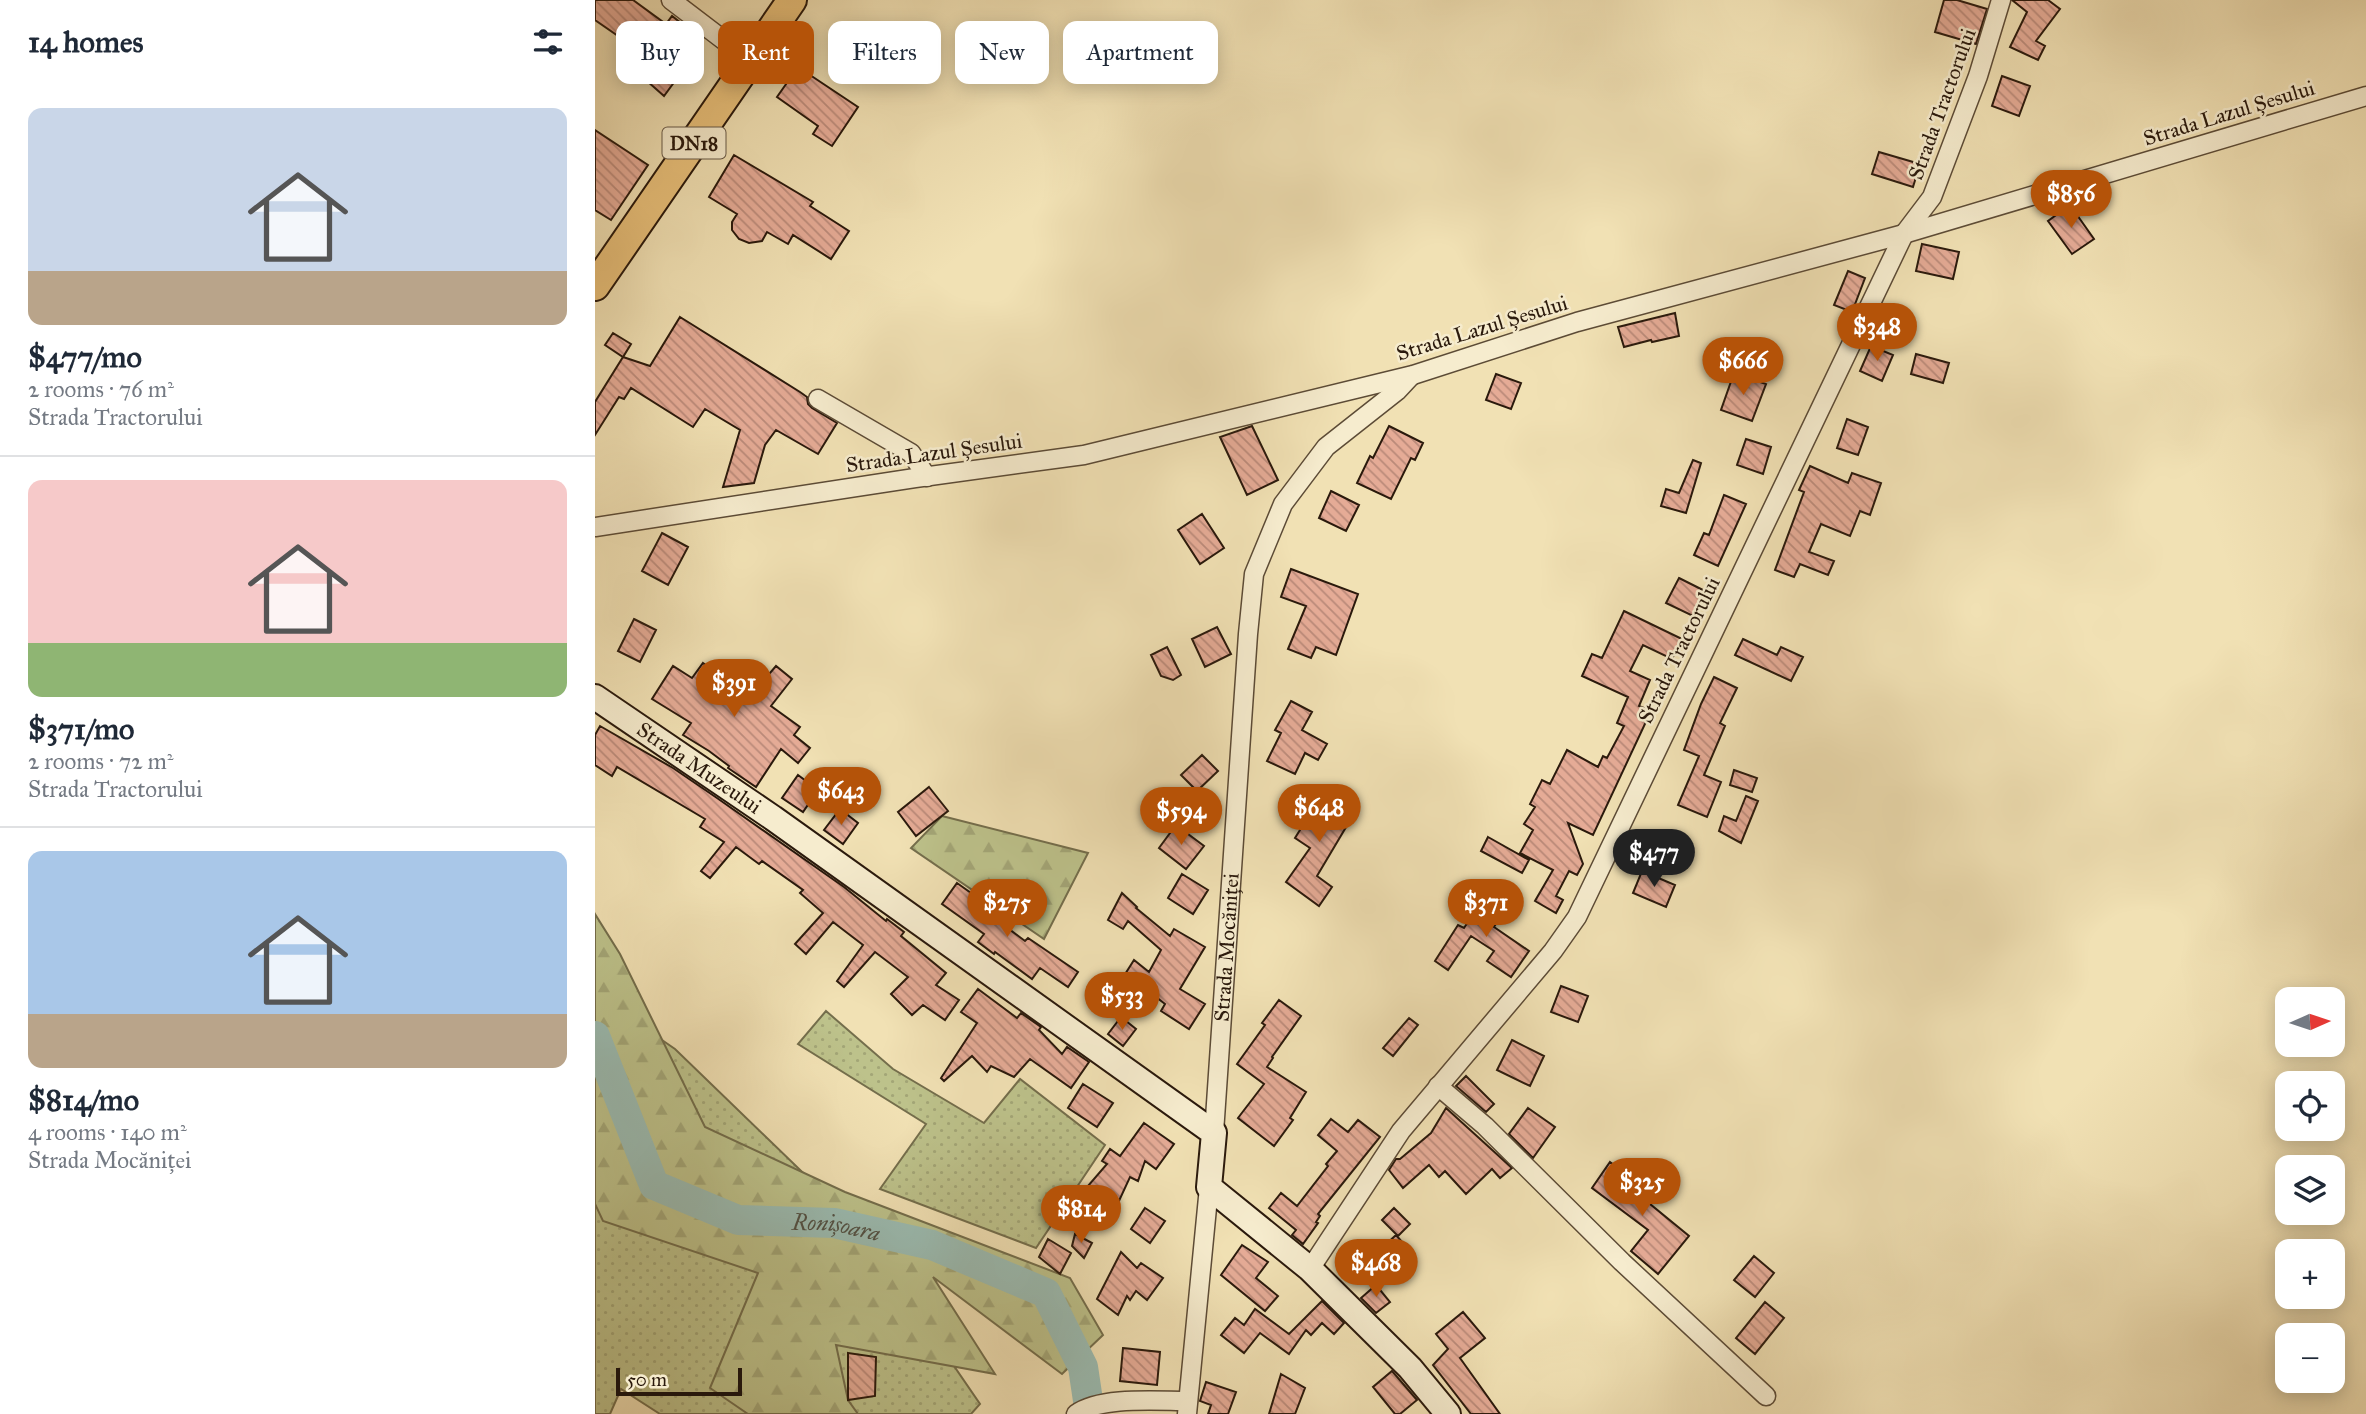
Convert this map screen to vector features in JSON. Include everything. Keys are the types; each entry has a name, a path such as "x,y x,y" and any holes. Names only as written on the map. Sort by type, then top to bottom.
{"main road":[{"name":"DN18","path":"778,21 792,0"},
{"name":"DN18","path":"595,286 735,84"}],"street":[{"path":"671,0 718,36"},
{"name":"Strada Tractorului","path":"1310,1269 1401,1130 1553,951 1577,917 1905,234 1932,197 1978,76 2001,0"},
{"name":"Strada Lazul Șesului","path":"595,527 1084,455 1413,375 1577,322 1905,234 2366,96"},
{"name":"Strada Mocăniței","path":"1187,1407 1214,1133 1254,574 1283,504 1326,447 1397,391 1413,375"},
{"path":"818,400 911,453 927,477"},
{"name":"Strada Muzeului","path":"595,697 773,818 1214,1133"},
{"path":"1438,1086 1485,1126 1622,1262 1766,1396"},
{"path":"1209,1187 1310,1269 1410,1368 1448,1414"},
{"path":"1079,1412 1111,1403 1187,1407"}],"green space":[{"path":"942,816 1088,853 1044,939 911,848"},
{"path":"595,914 620,954 705,1127 845,1192 1070,1278 1103,1335 1062,1374 933,1277 995,1374 836,1345 848,1400 858,1414 748,1414 710,1388 758,1273 603,1221 595,1204"},
{"path":"595,994 675,1049 858,1226 980,1404 971,1414 660,1414 621,1389 610,1414 595,1414"},
{"path":"826,1011 893,1069 984,1123 1020,1079 1105,1145 1036,1248 880,1189 926,1124 798,1044"}],"building":[{"path":"595,0 633,0 662,21 616,21 616,35 595,20"},
{"path":"1944,0 1957,0 1987,9 1976,44 1935,32"},
{"path":"2012,0 2048,0 2060,9 2036,41 2045,46 2038,60 2010,47 2027,12"},
{"path":"2002,76 2030,86 2019,116 1992,106"},
{"path":"814,78 858,107 832,146 813,134 818,126 777,97 786,84 814,84"},
{"path":"650,84 673,84 664,96"},
{"path":"595,130 648,165 611,220 595,210"},
{"path":"1879,152 1920,164 1913,187 1872,174"},
{"path":"734,155 813,202 810,206 849,231 831,259 793,235 788,244 767,232 762,241 749,243 739,239 732,230 732,222 737,214 709,197"},
{"path":"2070,205 2094,239 2072,254 2048,221"},
{"path":"1922,244 1959,252 1953,279 1916,271"},
{"path":"1848,271 1865,278 1852,312 1834,305"},
{"path":"1675,313 1679,336 1624,347 1618,327"},
{"path":"680,317 800,392 807,397 812,408 837,423 818,454 776,430 765,445 754,483 723,487 740,430 705,409 693,427 631,388 624,399 619,397 595,435 595,402 623,357 650,366"},
{"path":"613,333 631,344 623,357 605,345"},
{"path":"1871,346 1893,355 1882,381 1860,371"},
{"path":"1916,354 1949,363 1943,383 1911,374"},
{"path":"1734,373 1766,384 1752,421 1721,410"},
{"path":"1496,374 1521,383 1511,409 1486,400"},
{"path":"1847,419 1868,427 1858,455 1837,448"},
{"path":"1252,426 1278,480 1247,495 1220,437"},
{"path":"1389,426 1423,443 1415,460 1411,458 1391,499 1357,483"},
{"path":"1746,439 1771,447 1763,474 1737,465"},
{"path":"1693,460 1701,463 1686,513 1661,506 1666,489 1679,493"},
{"path":"1810,466 1848,483 1852,473 1881,483 1870,515 1860,511 1850,536 1821,524 1809,552 1834,561 1828,575 1800,564 1794,577 1775,570 1804,492 1799,490"},
{"path":"1331,491 1359,505 1346,531 1319,518"},
{"path":"1724,495 1746,504 1718,566 1694,555 1704,533 1709,535"},
{"path":"1202,514 1224,548 1200,564 1178,530"},
{"path":"662,533 688,547 668,585 642,571"},
{"path":"1291,569 1358,594 1336,655 1316,647 1311,658 1288,649 1306,606 1281,597"},
{"path":"1679,578 1705,591 1693,616 1666,603"},
{"path":"1624,611 1682,639 1672,659 1643,645 1630,671 1650,680 1639,706 1651,711 1593,835 1568,823 1583,864 1577,875 1569,871 1556,896 1563,900 1556,913 1535,901 1553,870 1520,853 1533,830 1524,824 1535,807 1530,804 1542,780 1550,784 1567,750 1598,767 1603,756 1607,758 1624,726 1617,723 1628,697 1582,676 1592,654 1602,658"},
{"path":"634,619 656,630 640,662 618,651"},
{"path":"1217,627 1231,654 1205,667 1192,639"},
{"path":"1743,639 1777,655 1781,647 1803,657 1791,681 1735,655"},
{"path":"1167,647 1181,675 1173,680 1161,676 1151,655"},
{"path":"703,663 750,696 776,666 792,679 771,706 800,727 794,735 810,748 798,763 781,749 756,787 683,735 691,723 652,699 673,666 692,678"},
{"path":"1714,677 1737,688 1720,723 1725,726 1704,775 1721,782 1707,817 1678,805 1699,756 1684,750"},
{"path":"1291,701 1312,712 1302,730 1327,744 1318,760 1305,753 1295,774 1267,761 1281,733 1275,730"},
{"path":"600,726 673,768 904,932 901,936 946,973 936,985 959,1000 945,1020 923,1005 912,1015 891,994 908,977 875,952 844,987 837,981 863,945 833,922 806,954 795,944 823,913 800,893 803,890 762,861 759,864 736,847 710,878 701,871 724,842 700,827 705,819 617,767 612,776 595,765 595,735"},
{"path":"1202,755 1218,771 1197,791 1181,775"},
{"path":"1734,770 1757,778 1752,792 1730,785"},
{"path":"865,773 873,784 854,800 845,789"},
{"path":"798,775 818,790 803,812 782,798"},
{"path":"929,787 948,811 916,836 898,812"},
{"path":"1319,788 1355,812 1317,876 1332,887 1319,906 1286,882 1310,848 1295,838 1310,814 1305,810"},
{"path":"1746,796 1758,801 1741,843 1719,831 1724,816 1736,821"},
{"path":"840,809 858,823 843,844 824,830"},
{"path":"1176,825 1204,846 1186,869 1159,848"},
{"path":"1488,837 1529,860 1522,873 1481,851"},
{"path":"1642,871 1675,885 1666,907 1633,893"},
{"path":"1182,874 1208,890 1193,914 1168,898"},
{"path":"957,883 985,903 981,908 1025,941 1028,938 1078,972 1068,987 1040,968 1032,979 978,942 984,934 942,904"},
{"path":"1122,893 1170,936 1174,929 1205,947 1180,989 1205,1004 1189,1029 1161,1011 1165,1004 1138,983 1123,1007 1110,998 1134,960 1149,972 1161,950 1128,921 1123,929 1108,920"},
{"path":"1487,893 1507,905 1494,927 1529,951 1511,977 1487,961 1494,951 1471,936 1448,970 1435,961 1458,925 1464,928"},
{"path":"1561,986 1588,996 1578,1022 1551,1012"},
{"path":"978,989 1017,1018 1021,1013 1041,1027 1039,1030 1062,1054 1067,1047 1089,1062 1071,1088 1030,1059 1014,1077 991,1066 987,1072 972,1056 944,1081 941,1078 977,1023 961,1012"},
{"path":"1279,1000 1301,1016 1267,1067 1306,1092 1290,1118 1293,1120 1274,1146 1238,1118 1264,1084 1237,1064"},
{"path":"1121,1017 1136,1029 1123,1046 1108,1034"},
{"path":"1409,1018 1418,1025 1393,1056 1383,1048"},
{"path":"1512,1040 1544,1056 1530,1086 1497,1070"},
{"path":"1466,1076 1494,1104 1486,1112 1456,1086"},
{"path":"1083,1084 1113,1103 1097,1127 1068,1108"},
{"path":"1446,1108 1512,1168 1500,1178 1492,1169 1466,1194 1445,1171 1439,1177 1429,1165 1403,1188 1389,1170 1396,1159 1400,1159 1431,1133"},
{"path":"1528,1108 1555,1127 1533,1158 1509,1134"},
{"path":"1331,1119 1348,1132 1358,1120 1380,1137 1318,1214 1318,1223 1303,1244 1292,1235 1296,1230 1269,1208 1281,1193 1297,1206 1328,1166 1326,1164 1337,1151 1318,1135"},
{"path":"1144,1123 1174,1144 1156,1169 1145,1161 1138,1181 1130,1177 1112,1216 1081,1194 1107,1164 1102,1161 1110,1149 1120,1156"},
{"path":"1610,1162 1650,1191 1644,1199 1689,1236 1658,1274 1631,1251 1648,1230 1592,1188"},
{"path":"1145,1208 1165,1221 1150,1243 1131,1229"},
{"path":"1394,1208 1410,1224 1398,1236 1382,1220"},
{"path":"1075,1234 1092,1243 1084,1258 1072,1246"},
{"path":"1396,1235 1414,1256 1400,1269 1382,1248"},
{"path":"1048,1239 1071,1253 1060,1274 1039,1257"},
{"path":"1242,1245 1268,1262 1256,1278 1278,1296 1265,1311 1221,1275"},
{"path":"1121,1252 1137,1268 1141,1263 1163,1278 1147,1300 1136,1291 1130,1300 1127,1296 1118,1315 1097,1299"},
{"path":"1754,1256 1774,1273 1755,1297 1734,1280"},
{"path":"1376,1285 1390,1302 1376,1313 1361,1298"},
{"path":"1322,1301 1344,1323 1334,1334 1322,1323 1311,1335 1306,1330 1289,1354 1260,1333 1244,1353 1221,1335 1235,1318 1244,1325 1255,1309 1289,1334"},
{"path":"1765,1302 1784,1318 1755,1354 1736,1338"},
{"path":"1463,1312 1485,1338 1460,1358 1500,1414 1471,1414 1433,1365 1448,1349 1436,1334"},
{"path":"1123,1348 1160,1352 1157,1385 1120,1381"},
{"path":"848,1353 876,1357 875,1396 848,1400"},
{"path":"1392,1371 1417,1400 1400,1414 1395,1414 1373,1387"},
{"path":"1281,1374 1305,1388 1295,1414 1269,1414"},
{"path":"1206,1382 1236,1392 1228,1414 1208,1414 1211,1405 1200,1401"}],"waterway":[{"name":"Ronișoara","path":"595,1036 654,1185 738,1220 834,1223 932,1245 1046,1293 1083,1367 1090,1414"}]}
